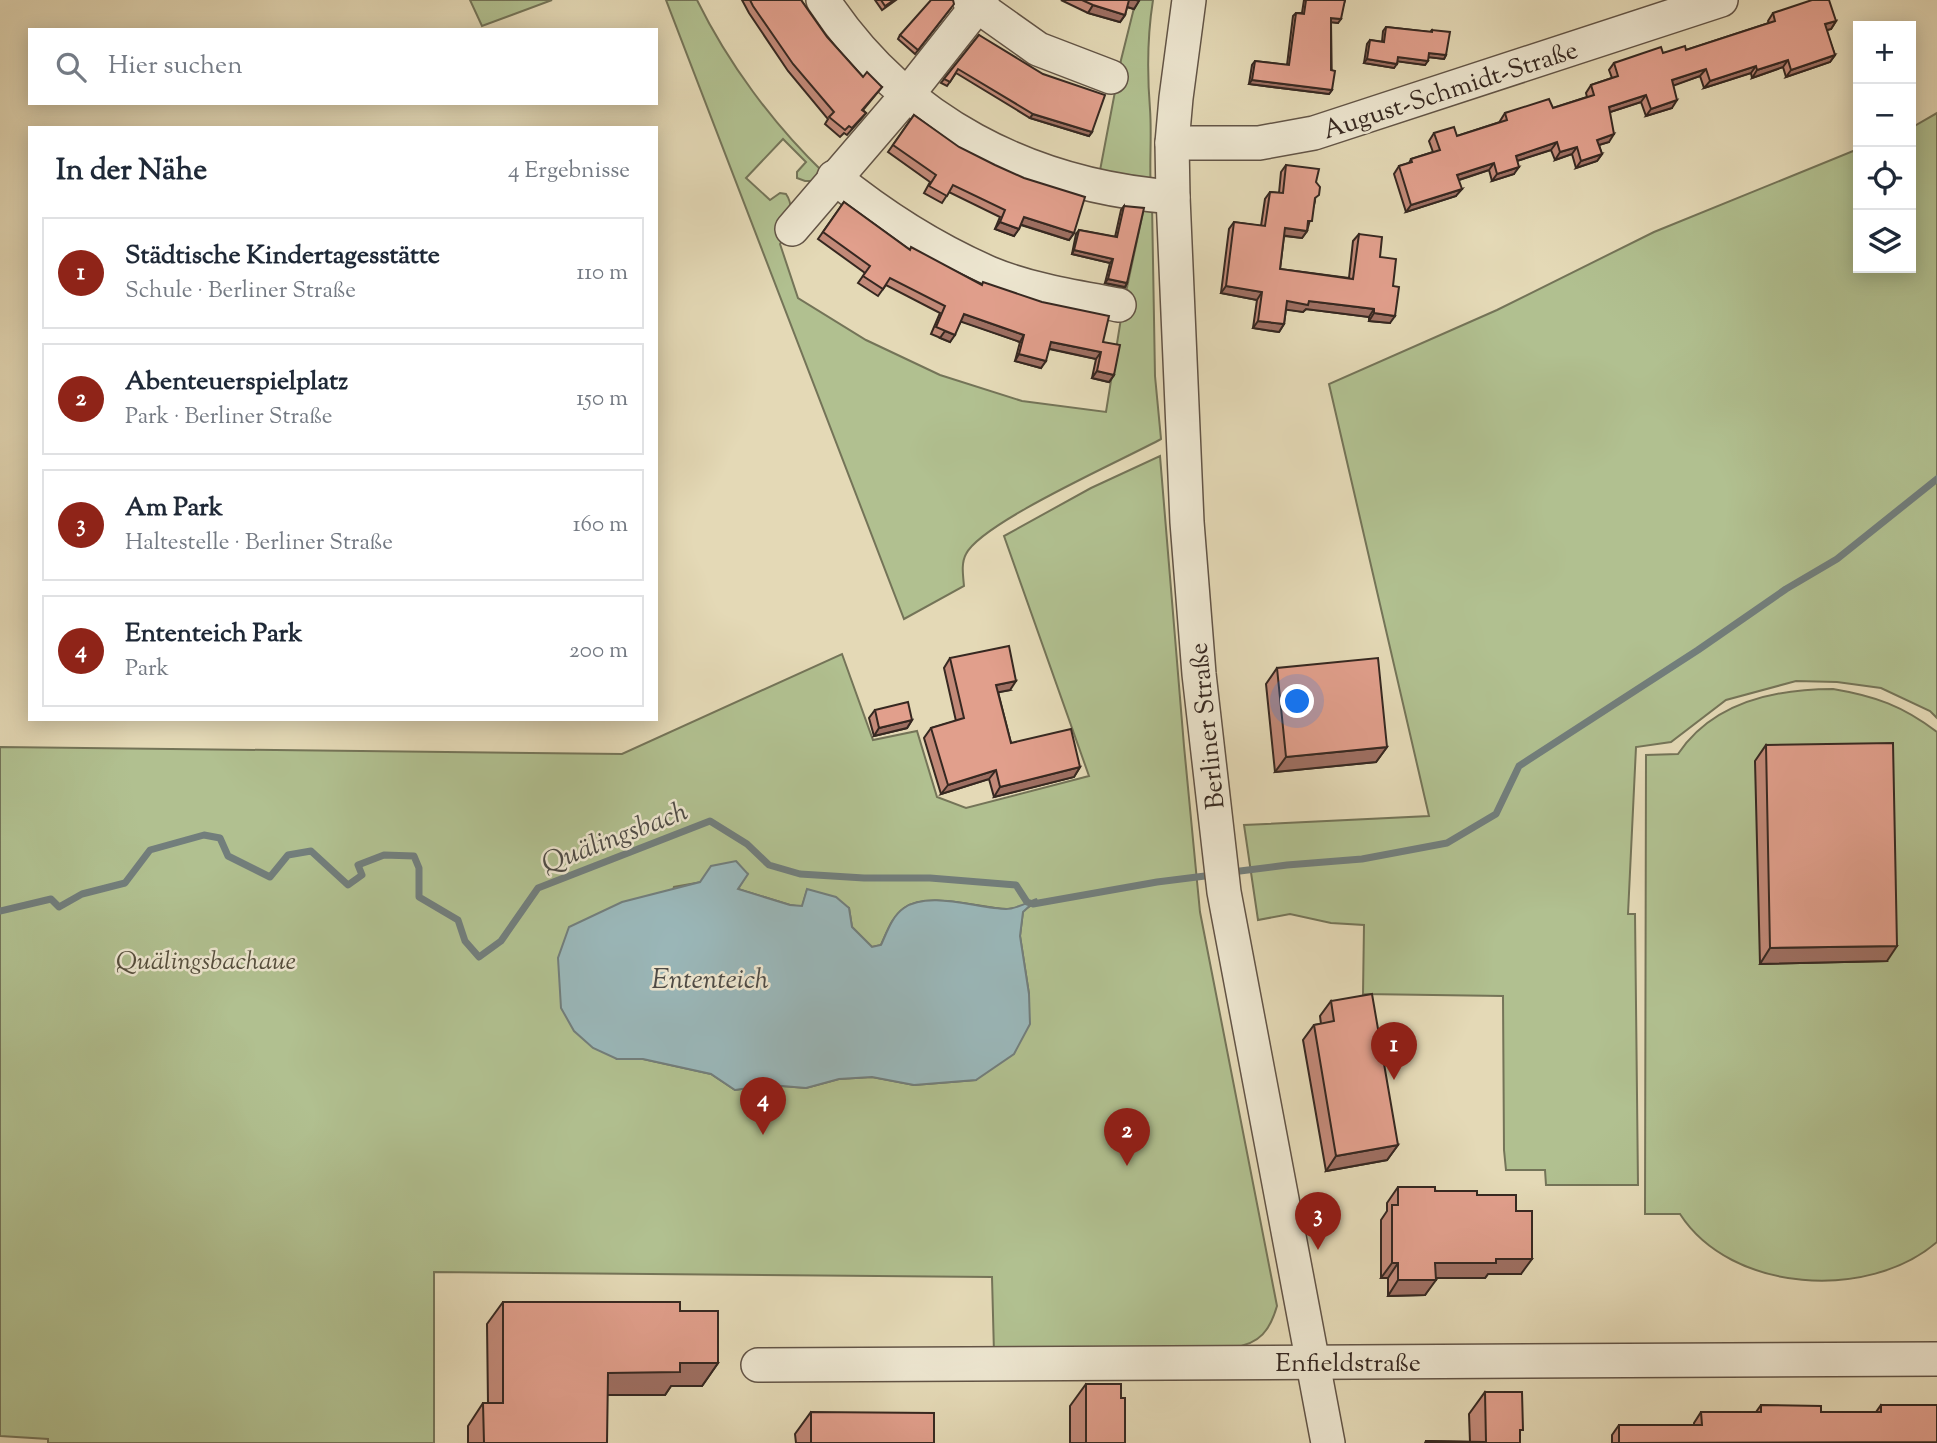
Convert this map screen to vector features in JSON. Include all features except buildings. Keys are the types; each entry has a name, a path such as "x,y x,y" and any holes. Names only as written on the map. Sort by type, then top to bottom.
{"street":[{"path":"823,0 853,41 907,95 940,120 978,143 1073,181 1110,190 1173,197"},
{"name":"Berliner Straße","path":"1189,0 1172,142 1188,522 1199,674 1224,892 1328,1443"},
{"name":"August-Schmidt-Straße","path":"1172,142 1259,143 1314,133 1721,0"},
{"path":"792,229 907,95 976,2 1038,49 1111,77"},
{"path":"834,177 877,212 926,241 990,273 1054,293 1119,305"},
{"name":"Enfieldstraße","path":"758,1365 1937,1360"}],"green space":[{"path":"470,0 552,0 482,26"},
{"path":"666,0 697,0 737,70 753,92 787,134 824,173 817,181 797,178 797,172 806,162 783,139 746,178 770,200 780,193 786,194 789,200 790,220 780,244 798,298 866,340 940,375 1022,401 1106,412 1123,306 1145,203 1152,204 1155,376 1161,439 1055,492 998,525 977,541 966,554 963,565 964,586 904,619"},
{"path":"1136,0 1153,0 1148,55 1151,192 1098,181 1121,60"},
{"path":"1937,113 1937,718 1930,711 1881,688 1837,682 1796,681 1726,700 1671,742 1636,747 1628,914 1635,914 1638,1185 1546,1185 1545,1170 1506,1170 1503,996 1363,994 1364,925 1331,923 1290,914 1258,920 1244,825 1429,816 1329,384 1497,310 1654,232 1853,151 1853,273 1916,273 1916,125"},
{"name":"Quälingsbachaue","path":"1160,456 1200,912 1277,1306 1263,1334 1251,1343 1234,1347 994,1353 992,1277 434,1272 434,1443 48,1443 48,1439 0,1436 0,747 622,754 842,654 873,740 917,731 937,797 966,808 1089,776 1004,536 1091,488","holes":["747,874 738,889 802,907 807,890 849,908 852,927 872,947 881,945 896,916 914,903 940,901 1007,909 1033,904 1023,911 1020,936 1029,994 976,1080 914,1085 872,1077 839,1079 806,1088 770,1085 735,1090 711,1074 643,1059 617,1059 674,887"]},
{"path":"1833,689 1888,703 1937,732 1937,1242 1909,1261 1875,1274 1839,1280 1802,1280 1766,1273 1732,1260 1703,1240 1680,1214 1645,1214 1646,755 1678,754 1692,736 1709,722 1746,702 1789,692"}],"water":[{"name":"Ententeich","path":"736,861 748,874 738,889 790,905 802,906 807,889 836,897 849,908 852,927 872,947 881,945 896,915 914,903 940,900 1006,909 1037,899 1023,912 1020,936 1029,994 1030,1024 1014,1054 976,1080 914,1085 872,1077 839,1079 806,1088 770,1085 735,1090 711,1074 643,1059 617,1059 593,1048 574,1031 561,1008 558,958 569,927 622,902 700,882 711,866"}],"waterway":[{"path":"1232,872 1362,859 1447,843 1496,814 1519,766 1698,650 1786,589 1837,559 1937,479"},
{"name":"Quälingsbach","path":"0,911 51,899 59,907 82,894 125,883 150,850 204,835 220,838 228,856 270,877 288,855 311,851 348,885 362,875 358,865 384,855 414,856 419,868 419,897 458,920 465,941 479,957 501,941 538,888 710,821 747,844 769,865 800,874 930,878 1016,885 1027,902 1033,904 1213,875"}],"place":[{"name":"Städtische Kindertagesstätte","path":"1394,1080"},
{"name":"Ententeich Park","path":"763,1135"},
{"name":"Abenteuerspielplatz","path":"1127,1166"},
{"name":"Am Park","path":"1318,1250"}]}
